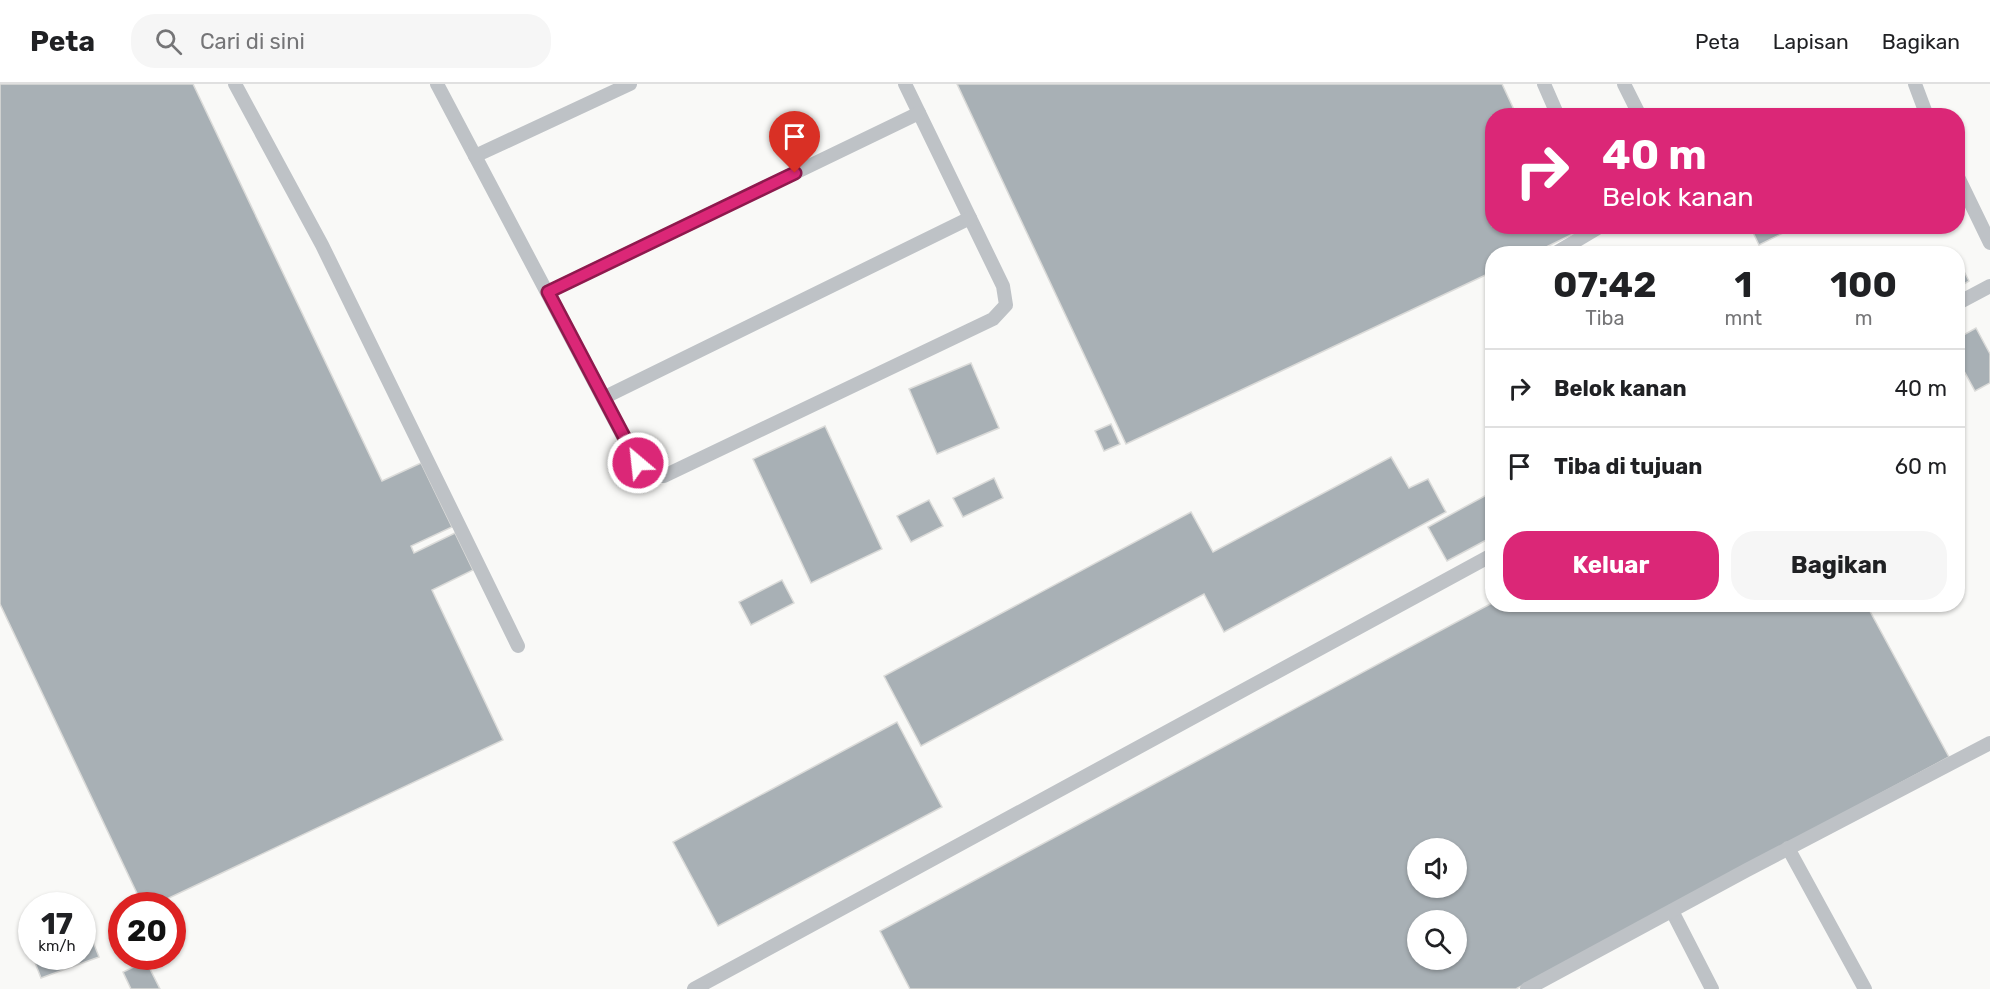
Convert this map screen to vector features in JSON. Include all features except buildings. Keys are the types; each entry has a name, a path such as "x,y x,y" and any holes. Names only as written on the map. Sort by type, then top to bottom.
{"lane":[{"path":"235,84 322,245 518,646"},
{"path":"437,84 638,463 648,474 664,476 993,320 1006,305 1003,286 905,84"},
{"path":"475,156 630,84"},
{"path":"1544,84 1554,108"},
{"path":"1624,84 1636,108"},
{"path":"1915,84 1924,108"},
{"path":"548,292 919,113"},
{"path":"1965,191 1990,243"},
{"path":"603,398 970,218"},
{"path":"1567,246 1588,234"},
{"path":"1965,299 1990,286"},
{"path":"694,989 1485,559"},
{"path":"1527,989 1548,984 1672,911 1990,743"},
{"path":"1788,848 1865,989"},
{"path":"1672,911 1712,989"}],"route":[{"path":"638,463 548,292 795,173"}]}
